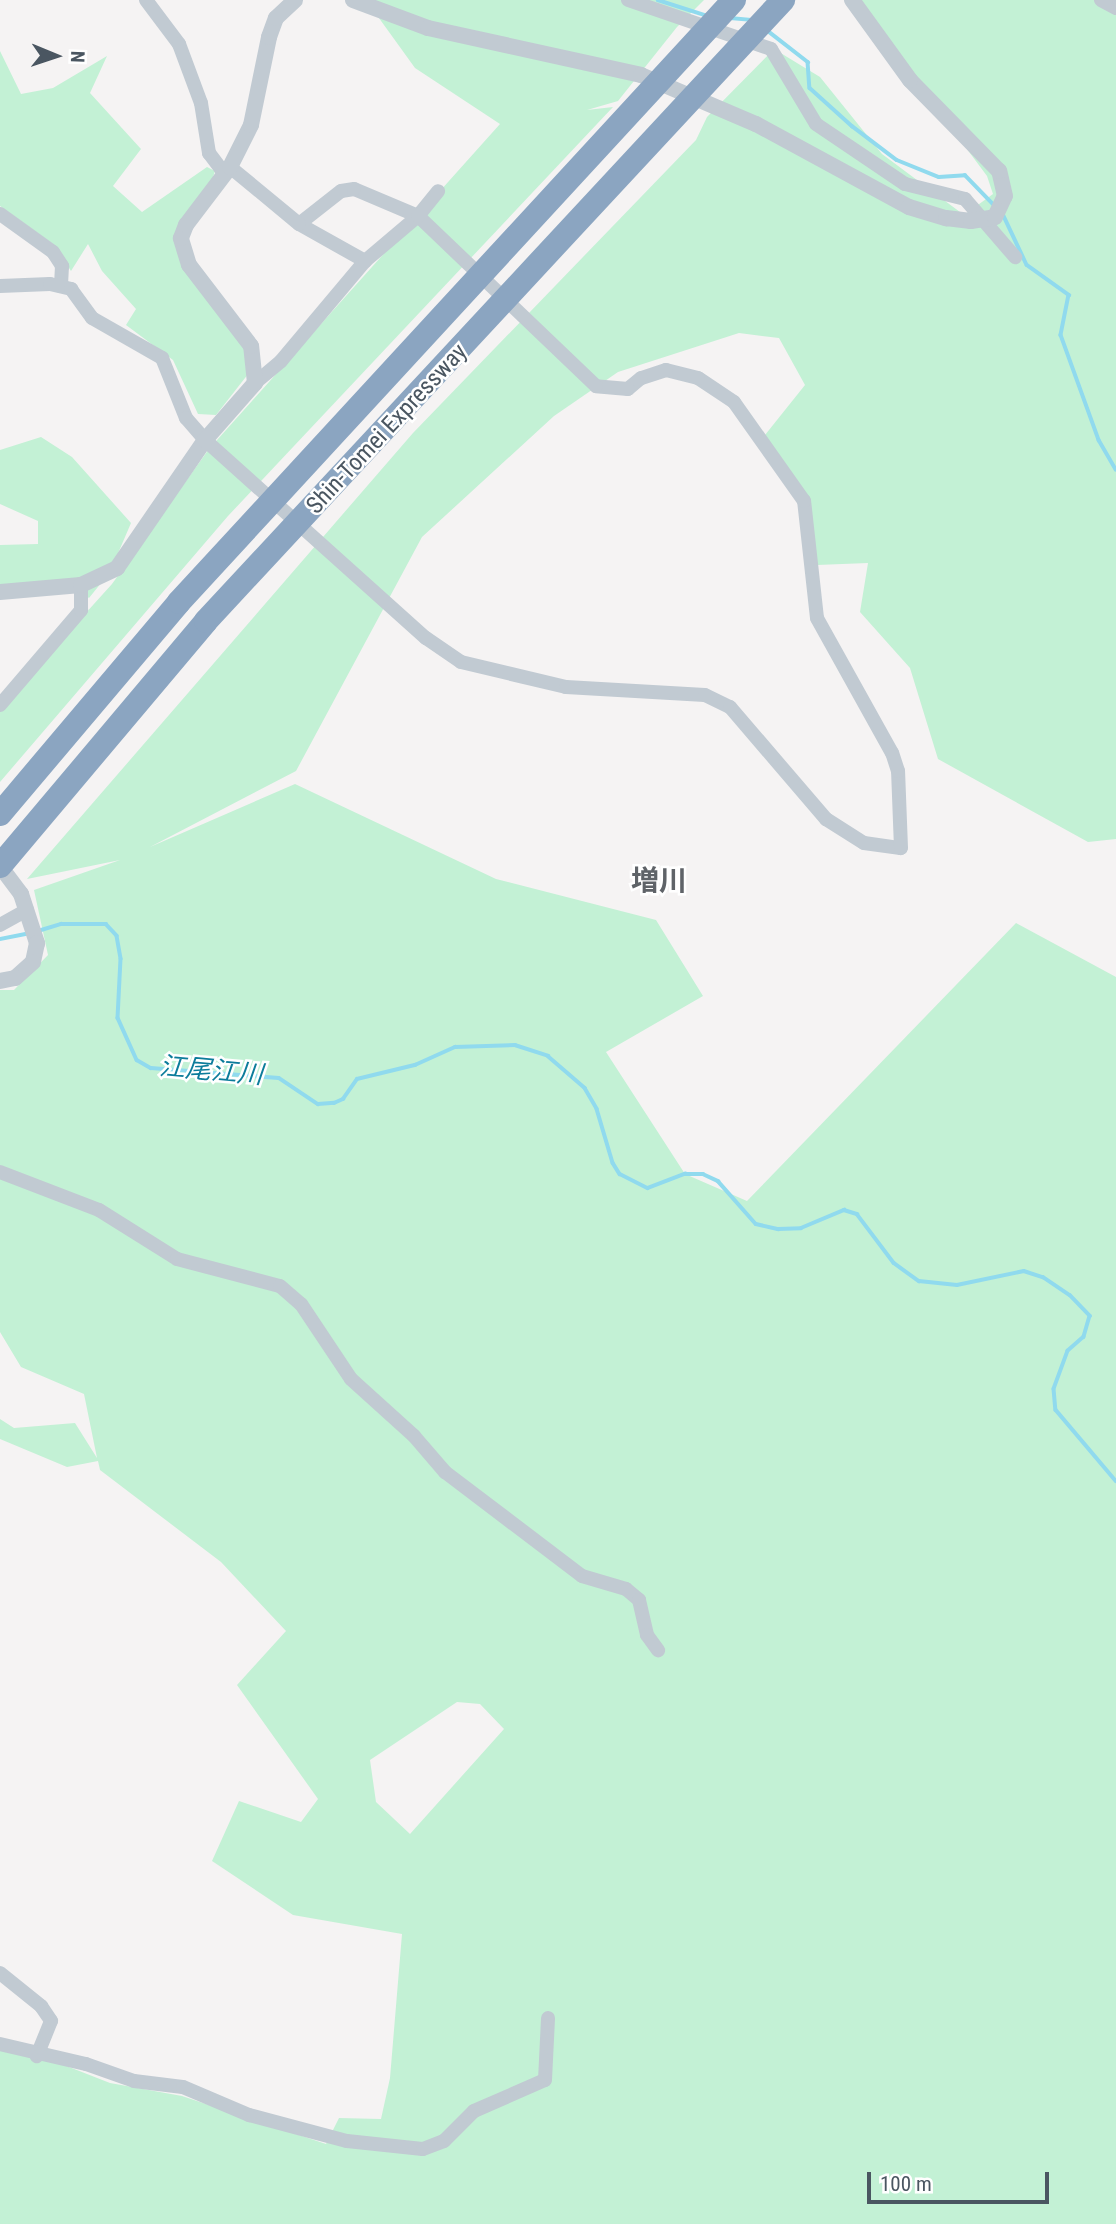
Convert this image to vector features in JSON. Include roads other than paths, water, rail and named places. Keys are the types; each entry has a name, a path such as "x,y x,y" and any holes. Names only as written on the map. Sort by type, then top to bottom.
{"highway":[{"name":"Shin-Tomei Expressway","path":"0,814 179,602 624,116 734,0"},
{"name":"Shin-Tomei Expressway","path":"0,866 206,621 783,0"}],"street":[{"path":"146,0 188,66 201,103 209,153 227,170 299,223 365,261"},
{"path":"255,383 251,346 181,250 186,225 227,170 251,125 268,37 276,18 295,0"},
{"path":"353,0 428,28 641,75 756,124 909,206 946,218 990,218"},
{"path":"628,0 771,49 816,124 905,184 964,199 990,218 1015,257"},
{"path":"852,0 911,80 999,171 1005,196 990,218"},
{"path":"1101,0 1116,8"},
{"path":"0,286 61,286 71,289 92,318 162,358 186,418 210,445 381,598 461,662 566,687 705,695 730,707 826,819 864,843 901,848 898,771 892,752 817,618 804,501 734,402 698,377 666,370 641,378 628,389 596,386 418,216 354,189 341,191 299,223"},
{"path":"0,592 81,585 117,568 255,383 281,361 365,261 418,216 438,191"},
{"path":"0,214 54,252 62,266 61,286"},
{"path":"0,705 81,610 81,585"},
{"path":"0,866 27,910 37,943 33,962 15,978 0,981"},
{"path":"0,925 27,910"},
{"path":"0,1172 99,1210 177,1259 280,1286 301,1304 351,1379 414,1436 445,1472 582,1576 626,1589 639,1600 647,1635 658,1650"},
{"path":"0,1973 41,2006 51,2021 37,2056"},
{"path":"0,2044 37,2056 86,2064 134,2081 183,2087 248,2115 347,2141 423,2149 444,2141 474,2110 545,2080 548,2018"}],"waterway":[{"path":"658,0 705,15"},
{"path":"730,18 751,20"},
{"path":"768,31 808,62 810,88 852,126 897,160 939,177 965,175 995,206"},
{"path":"1003,214 1027,265 1069,295 1061,335 1099,440 1116,469"},
{"name":"江尾江川","path":"38,931 61,924 106,924 117,936 121,959 118,1018 137,1060 151,1068 279,1078 318,1104 334,1103 343,1099 357,1079 415,1065 455,1047 515,1045 548,1056 585,1088 597,1109 613,1163 620,1174 648,1188 685,1174 703,1174 718,1181 756,1224 778,1229 801,1228 844,1210 857,1214 894,1263 919,1281 957,1285 1024,1271 1043,1277 1070,1295 1090,1316 1084,1337 1068,1351 1054,1389 1056,1410 1116,1481"},
{"name":"江尾江川","path":"0,939 31,933"}],"district":[{"name":"増川","path":"659,881"}]}
